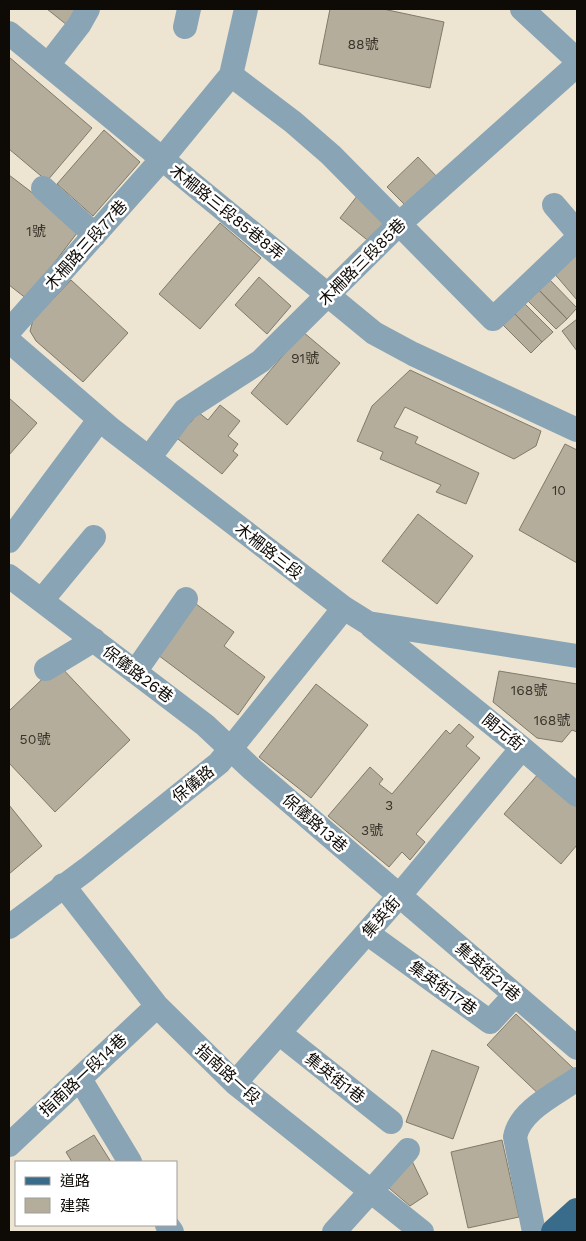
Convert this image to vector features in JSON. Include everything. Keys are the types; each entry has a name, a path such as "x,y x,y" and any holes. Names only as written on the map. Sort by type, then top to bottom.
{"main road":[{"path":"555,1232 577,1212"}],"street":[{"path":"48,65 80,25 88,9"},
{"path":"246,9 231,75 293,122 331,155 398,225 493,319 577,239"},
{"path":"522,9 577,60"},
{"path":"9,33 162,159"},
{"name":"木柵路三段85巷","path":"149,458 184,410 261,361 329,296 398,225 577,65"},
{"name":"木柵路三段85巷8弄","path":"231,75 162,159 374,333 413,354 577,430"},
{"name":"木柵路三段77巷","path":"9,331 162,159"},
{"path":"43,188 95,235"},
{"path":"554,205 577,232"},
{"name":"木柵路三段","path":"9,341 99,420 344,608 368,623 577,656"},
{"path":"9,541 99,420"},
{"path":"42,600 94,537"},
{"name":"保儀路26巷","path":"9,576 94,640 232,749"},
{"path":"135,672 186,599"},
{"name":"保儀路","path":"9,927 204,776 232,749 344,608"},
{"name":"開元街","path":"368,623 577,795"},
{"path":"427,671 419,661 419,655 420,649 432,634"},
{"path":"46,669 94,640"},
{"name":"集英街","path":"235,1083 399,896 522,748"},
{"name":"保儀路13巷","path":"232,749 253,770 399,896"},
{"name":"指南路一段","path":"63,885 157,1006 235,1083 422,1232"},
{"name":"集英街21巷","path":"399,896 577,1048"},
{"name":"集英街17巷","path":"367,933 490,1022 515,995"},
{"name":"指南路一段14巷","path":"9,1145 157,1006"},
{"name":"集英街1巷","path":"279,1033 391,1122"},
{"path":"80,1079 129,1161"},
{"path":"534,1232 515,1137 517,1126 525,1116 577,1079"},
{"path":"334,1232 408,1150"}],"building":[{"path":"47,9 96,9 77,33"},
{"path":"330,9 383,9 444,22 430,88 319,64"},
{"path":"9,57 92,128 47,181 9,149"},
{"path":"104,130 140,162 93,216 57,184"},
{"path":"418,157 439,179 409,209 387,187"},
{"path":"9,175 80,229 27,299 9,285"},
{"path":"361,191 392,217 371,243 340,218"},
{"path":"220,223 261,258 200,329 159,294"},
{"path":"575,253 577,256 577,300 553,272"},
{"path":"259,277 291,306 267,334 235,305"},
{"path":"549,279 577,308 567,319 538,289"},
{"path":"71,280 128,333 83,382 36,341 30,331 33,320"},
{"path":"538,289 567,319 556,329 527,300"},
{"path":"525,304 553,332 542,342 515,314"},
{"path":"515,314 542,342 531,353 503,325"},
{"path":"577,319 577,351 562,331"},
{"path":"303,332 340,363 287,425 251,393"},
{"path":"410,370 541,431 536,446 514,459 405,407 394,427 418,437 415,443 479,473 466,504 436,492 441,485 380,459 383,452 357,441 372,406"},
{"path":"9,398 37,423 9,455"},
{"path":"220,405 240,421 228,436 238,444 233,451 238,455 222,474 173,435 191,422 198,412 208,420"},
{"path":"565,444 577,450 577,563 519,530"},
{"path":"418,514 473,556 437,604 382,561"},
{"path":"192,601 234,632 224,646 265,677 238,715 154,652"},
{"path":"58,664 130,740 55,812 9,763 9,711"},
{"path":"499,671 577,684 577,732 572,730 562,742 537,738 493,702"},
{"path":"316,684 368,725 311,798 259,757"},
{"path":"459,724 474,737 466,746 480,758 416,834 425,842 410,860 402,852 389,867 328,816 370,767 383,779 379,784 392,794 446,730 450,734"},
{"path":"539,773 577,807 577,845 561,864 504,814"},
{"path":"9,805 42,846 9,874"},
{"path":"516,1014 573,1068 544,1099 487,1045"},
{"path":"432,1050 479,1067 453,1139 406,1122"},
{"path":"94,1135 110,1161 71,1161 66,1152"},
{"path":"502,1140 519,1217 468,1228 451,1152"},
{"path":"412,1161 428,1194 410,1206 383,1183"}]}
